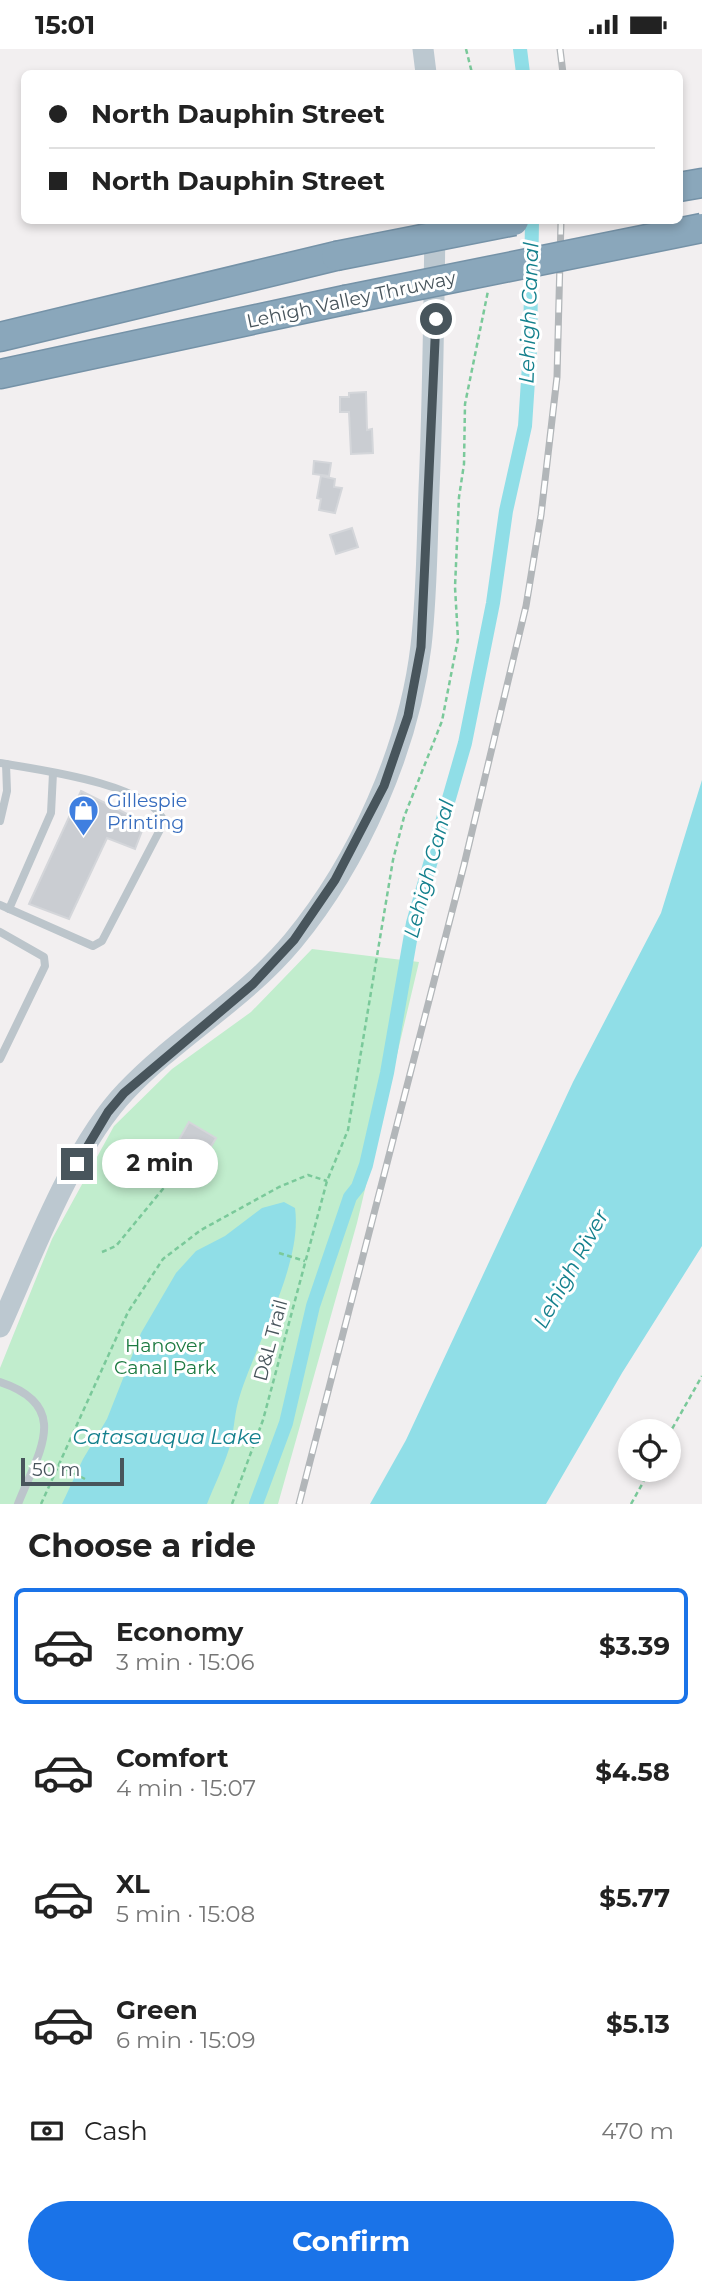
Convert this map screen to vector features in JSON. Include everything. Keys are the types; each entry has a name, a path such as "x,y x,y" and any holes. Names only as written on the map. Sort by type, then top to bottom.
{"highway":[{"path":"683,186 702,183"},
{"path":"0,337 336,256 499,224"},
{"name":"Lehigh Valley Thruway","path":"0,373 702,228"}],"street":[{"path":"424,49 426,70"},
{"path":"0,1327 41,1234 89,1140 108,1112 142,1075 253,984 294,940 335,880 384,786 408,716 421,647 436,319 435,224"}],"lane":[{"path":"0,821 6,800 3,763 121,790 153,807 164,822 102,941 93,946 0,905"},
{"path":"9,909 51,813 53,773"},
{"path":"0,932 44,957 45,966 0,1059"},
{"path":"0,1382 15,1387 34,1400 47,1423 44,1439 18,1504"}],"path":[{"path":"466,49 471,70"},
{"path":"102,1252 116,1246 176,1173"},
{"name":"D&L Trail","path":"58,1465 128,1312 163,1259 201,1230 279,1187 308,1175 327,1181 263,1420 232,1504"},
{"path":"279,1253 305,1261"},
{"path":"678,1419 702,1376"},
{"path":"41,1504 58,1465 85,1479"},
{"path":"631,1504 643,1482"}],"green space":[{"name":"Hanover Canal Park","path":"312,949 419,962 357,1223 278,1504 0,1504 0,1368 52,1239 114,1126 172,1069 251,1012"}],"water":[{"name":"Lehigh River","path":"702,780 702,1246 622,1373 546,1504 370,1504 406,1440 573,1082 661,913"},
{"name":"Catasauqua Lake","path":"284,1202 295,1208 296,1231 292,1255 276,1305 245,1380 229,1449 207,1504 62,1504 83,1459 107,1419 141,1333 176,1273 196,1251 225,1236 262,1208"}],"building":[{"path":"366,392 367,430 372,429 373,453 351,454 349,412 340,412 340,397 349,397 349,393"},
{"path":"314,461 331,463 329,476 313,474"},
{"path":"321,476 335,479 334,487 342,488 335,513 319,510 321,499 317,498"},
{"path":"352,528 358,547 336,554 330,535"},
{"path":"81,791 145,823 135,849 107,838 69,919 29,904"},
{"path":"189,1122 216,1138 193,1177 167,1161"}],"waterway":[{"name":"Lehigh Canal","path":"520,49 523,70"},
{"name":"Lehigh Canal","path":"256,1504 286,1423 313,1306 350,1197 358,1187 366,1165 387,1073 413,923 465,743 493,603 506,511 525,426 530,350 532,224"}],"railway":[{"path":"560,49 563,70"},
{"path":"299,1504 464,865 526,606 541,515 557,377 561,224"}],"place":[{"name":"Gillespie Printing","path":"84,838"}],"route":[{"path":"77,1164 89,1140 124,1093 142,1075 215,1018 253,984 294,940 335,880 384,786 408,716 421,647 436,319"}]}
